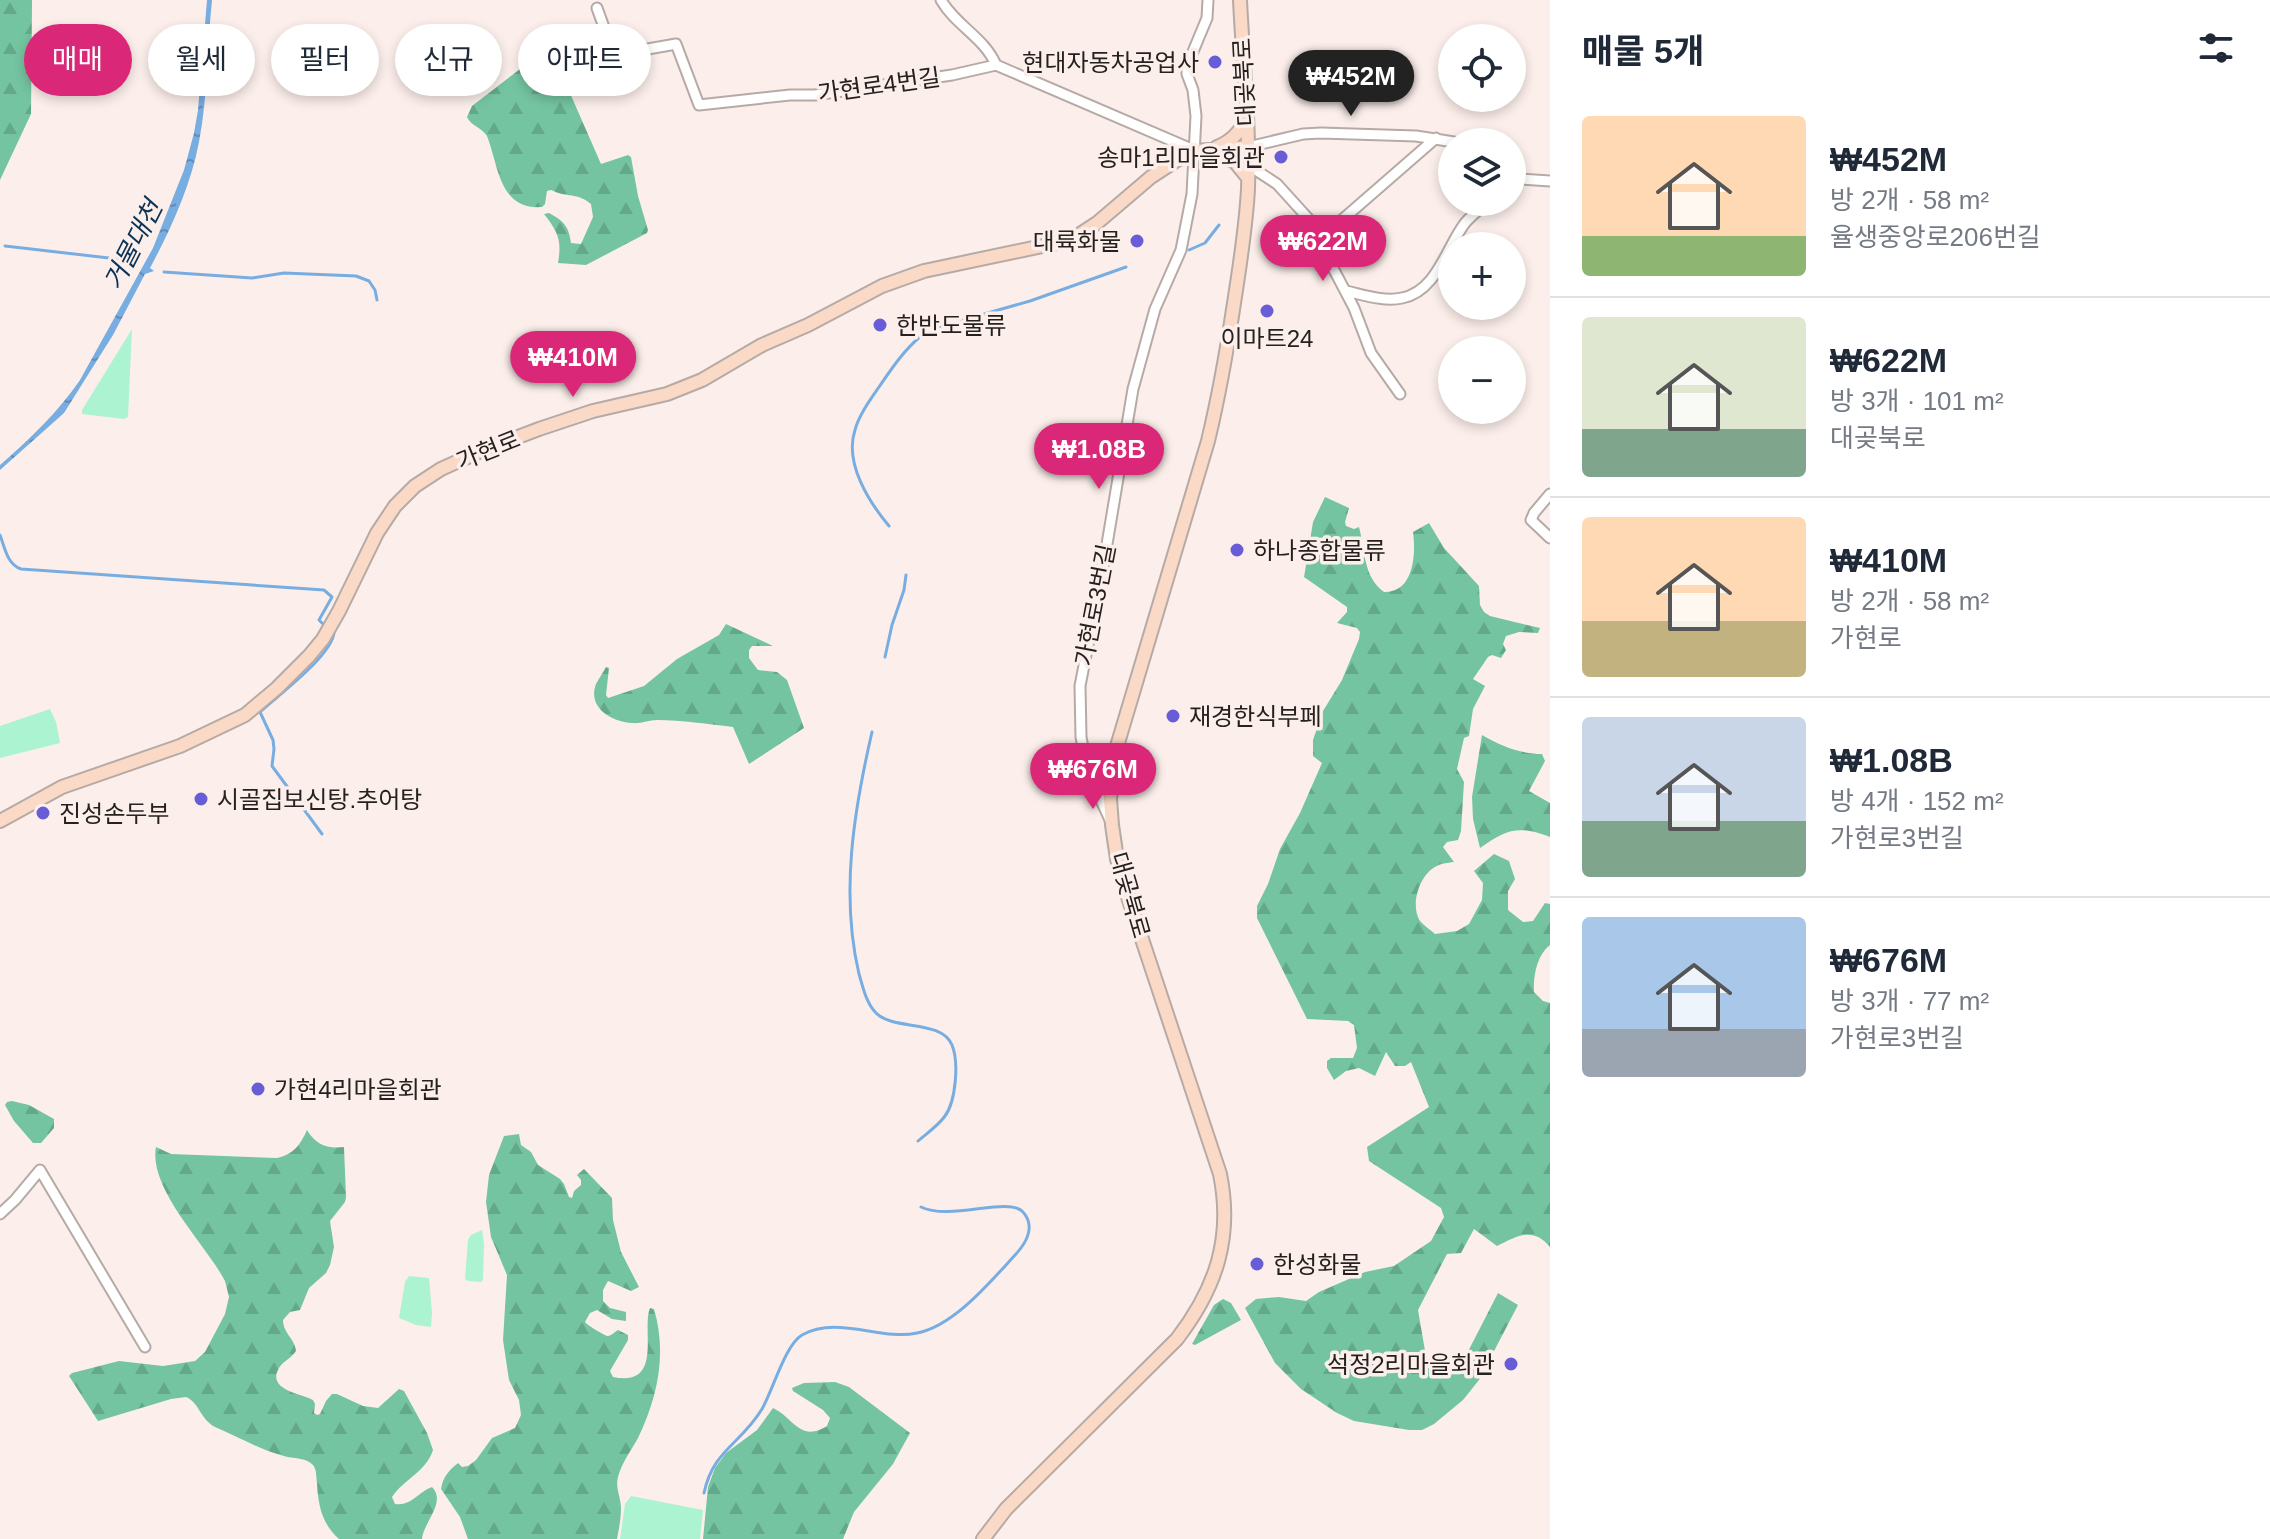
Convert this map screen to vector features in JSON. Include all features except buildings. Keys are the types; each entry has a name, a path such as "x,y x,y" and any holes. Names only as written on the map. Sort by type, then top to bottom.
{"street":[{"path":"941,0 954,17 984,43 996,65 1196,151"},
{"name":"대곶북로","path":"1196,151 1196,116 1187,66 1207,18 1208,0"},
{"name":"대곶북로","path":"983,1539 1006,1509 1177,1339 1207,1295 1223,1241 1225,1198 1220,1174 1117,859 1112,825 1112,777 1118,738 1218,401 1244,236 1248,171 1240,0"},
{"name":"가현로4번길","path":"597,8 614,55 676,44 699,105 815,95 952,75 996,65"},
{"path":"1210,150 1229,142 1247,120"},
{"path":"1248,147 1303,134 1321,133 1436,138"},
{"path":"1320,239 1436,138"},
{"name":"가현로","path":"0,821 62,787 180,746 245,715 277,688 323,639 377,533 395,506 415,486 441,469 539,429 593,411 667,394 702,380 762,345 882,286 915,274 1071,240 1097,223 1162,169 1196,151 1248,147"},
{"path":"1210,150 1277,184 1316,227 1371,353 1400,394"},
{"name":"가현로3번길","path":"1112,825 1085,758 1080,725 1080,686 1133,389 1155,309 1181,250 1192,194 1196,151"},
{"path":"1526,180 1550,181"},
{"path":"1346,291 1383,299 1400,299 1415,293 1431,280 1473,216"},
{"path":"1550,494 1531,520 1550,538"},
{"path":"0,1214 40,1170 145,1347"}],"green space":[{"path":"0,0 32,0 32,24 24,24 24,96 31,96 31,114 0,180"},
{"path":"518,71 518,96 571,96 601,164 628,155 631,157 647,233 586,265 558,263 558,237 544,214 549,213 562,222 571,243 581,244 593,217 591,204 551,190 547,191 542,207 528,206 517,202 509,194 498,173 487,136 467,117 472,106 485,96 502,96 502,83"},
{"path":"132,329 128,417 82,414 82,410"},
{"path":"1325,497 1349,508 1346,526 1359,527 1368,571 1384,592 1394,591 1407,579 1413,561 1413,532 1429,523 1444,548 1479,586 1480,605 1484,612 1540,628 1538,633 1519,632 1506,636 1503,644 1506,650 1501,658 1488,657 1473,679 1485,686 1473,709 1469,736 1464,738 1457,769 1464,782 1461,831 1458,840 1447,842 1443,847 1454,862 1444,863 1429,871 1418,891 1416,907 1420,921 1435,934 1457,931 1469,924 1482,900 1483,883 1474,871 1494,854 1509,861 1515,879 1508,891 1508,910 1523,922 1533,921 1545,903 1550,904 1550,945 1539,960 1534,992 1550,1003 1550,1247 1531,1235 1518,1236 1497,1246 1474,1229 1461,1253 1447,1254 1418,1310 1428,1368 1458,1371 1498,1293 1518,1305 1479,1380 1463,1400 1422,1430 1354,1421 1301,1389 1275,1363 1245,1308 1256,1299 1279,1297 1306,1301 1365,1272 1394,1266 1431,1241 1444,1217 1441,1208 1369,1161 1367,1147 1429,1107 1411,1062 1405,1066 1395,1066 1386,1052 1375,1076 1359,1068 1346,1071 1334,1080 1327,1068 1327,1061 1331,1058 1353,1058 1357,1048 1354,1025 1348,1021 1307,1019 1257,918 1257,906 1280,849 1322,763 1313,756 1313,740 1323,711 1342,680 1359,639 1357,628 1337,623 1347,612 1347,607 1304,577 1313,522"},
{"path":"726,624 773,646 752,646 749,658 758,670 777,672 787,680 804,728 749,764 733,727 666,720 624,722 609,717 598,707 594,693 606,667 609,668 608,698 644,686 677,659 719,635"},
{"path":"50,709 60,743 0,758 0,726"},
{"path":"1482,735 1511,749 1542,754 1545,761 1529,791 1550,803 1550,837 1529,831 1513,831 1480,848 1473,819 1472,797"},
{"path":"12,1101 29,1105 54,1119 54,1128 41,1143 33,1143 14,1121 5,1105"},
{"path":"307,1130 322,1145 344,1147 346,1197 330,1221 334,1247 326,1273 309,1288 300,1310 290,1312 283,1320 296,1351 279,1367 276,1377 282,1387 313,1400 317,1415 332,1394 363,1406 378,1408 399,1389 404,1391 433,1450 420,1470 392,1497 395,1504 406,1503 432,1487 436,1493 436,1506 422,1539 339,1539 322,1514 316,1471 310,1462 266,1450 215,1427 186,1397 98,1421 69,1376 119,1361 163,1366 195,1361 205,1352 225,1314 229,1297 225,1281 170,1199 156,1163 156,1147 171,1154 277,1158 296,1148"},
{"path":"519,1134 521,1145 531,1152 538,1165 560,1179 569,1197 572,1198 581,1185 577,1175 584,1169 612,1198 613,1220 621,1252 639,1287 631,1291 608,1281 603,1290 603,1301 610,1308 626,1312 626,1321 612,1319 597,1310 590,1313 585,1322 606,1336 618,1330 628,1335 610,1371 613,1377 629,1378 639,1374 645,1365 650,1308 654,1309 658,1325 660,1358 651,1407 618,1477 621,1508 617,1539 468,1539 460,1517 441,1489 452,1468 458,1463 462,1467 468,1466 476,1460 492,1438 515,1428 521,1415 519,1400 509,1380 503,1340 507,1275 491,1237 486,1202 489,1175 504,1136"},
{"path":"482,1230 483,1280 468,1281 465,1279 468,1240"},
{"path":"409,1276 429,1278 431,1327 399,1318 405,1282"},
{"path":"1223,1299 1231,1303 1241,1320 1192,1344 1214,1305"},
{"path":"835,1382 849,1387 910,1433 893,1464 854,1512 843,1539 703,1539 708,1487 715,1468 726,1453 757,1430 773,1408 803,1430 810,1432 827,1426 830,1418 823,1410 792,1388 804,1383"},
{"path":"631,1496 703,1510 700,1539 620,1539 625,1504"}],"water":[{"path":"207,0 212,0 210,24 205,24"},
{"path":"199,96 205,96 191,174 150,268 154,271 145,274 113,335 64,413 0,470 0,465 43,425 80,380 153,248 184,170"}],"waterway":[{"path":"1189,250 1205,243 1219,225"},
{"name":"거물대천","path":"5,246 135,261"},
{"path":"935,328 1030,301 1126,267"},
{"path":"164,272 252,278 284,273 356,276 369,281 377,300"},
{"path":"889,526 860,481 852,443 857,424 869,402 899,360 922,335"},
{"path":"0,535 10,559 21,569 324,590 332,597 319,620 323,624"},
{"path":"885,657 906,575"},
{"path":"322,834 272,766 273,740 260,712 315,663 334,632"},
{"path":"872,732 855,822 850,883 853,944 859,974 867,1000 876,1013 894,1022 938,1032 946,1037 954,1052 955,1081 949,1109 939,1123 918,1141"},
{"path":"704,1493 714,1467 754,1421 790,1348 802,1335 830,1327 903,1335 931,1329 945,1322 983,1289 1020,1249 1028,1233 1026,1216 1014,1207 947,1212 921,1207"}],"place":[{"name":"현대자동차공업사","path":"1215,62"},
{"name":"송마1리마을회관","path":"1281,157"},
{"name":"대륙화물","path":"1137,241"},
{"name":"이마트24","path":"1267,311"},
{"name":"한반도물류","path":"880,325"},
{"name":"하나종합물류","path":"1237,550"},
{"name":"재경한식부페","path":"1173,716"},
{"name":"시골집보신탕.추어탕","path":"201,799"},
{"name":"진성손두부","path":"43,813"},
{"name":"가현4리마을회관","path":"258,1089"},
{"name":"한성화물","path":"1257,1264"},
{"name":"석정2리마을회관","path":"1511,1364"}]}
